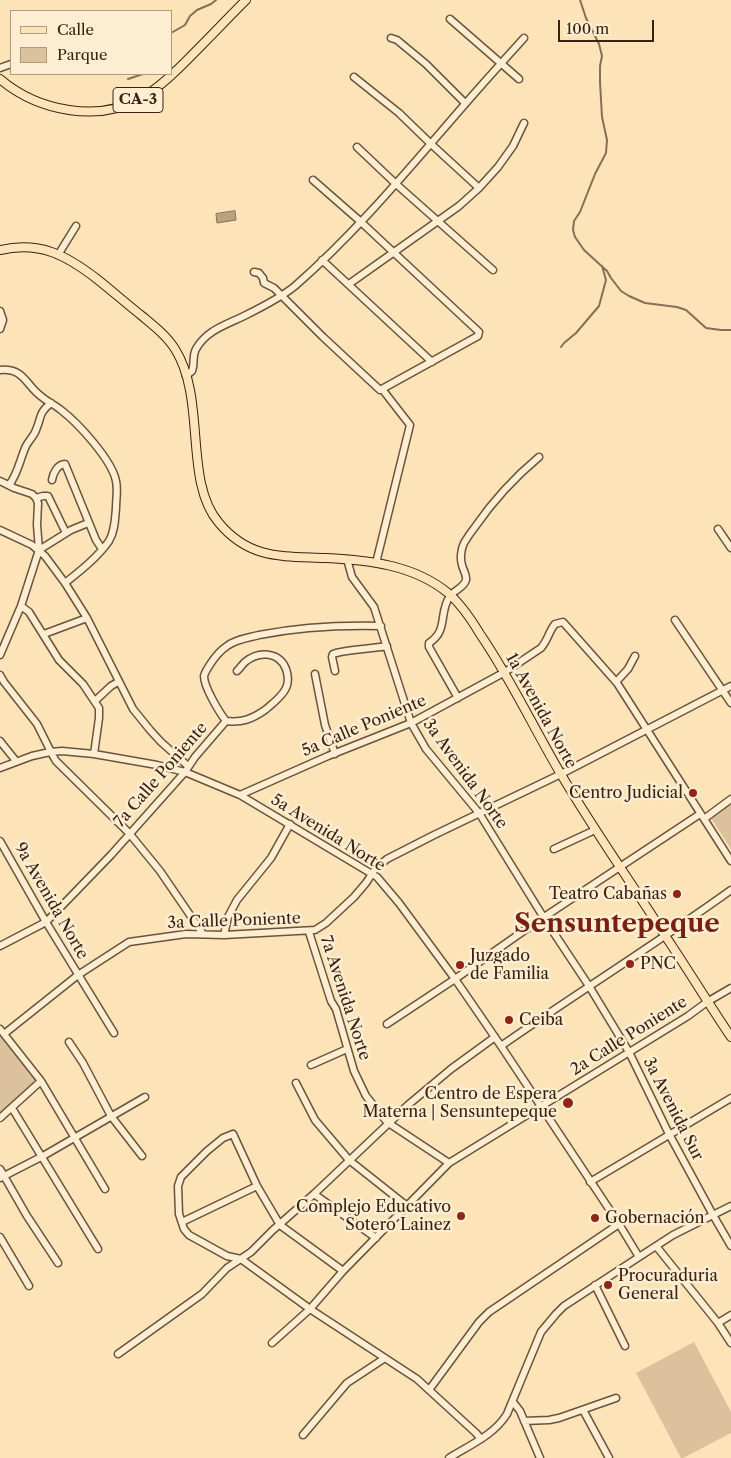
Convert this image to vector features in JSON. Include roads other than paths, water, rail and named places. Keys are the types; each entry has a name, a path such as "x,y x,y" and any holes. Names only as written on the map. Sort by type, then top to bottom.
{"main road":[{"name":"CA-3","path":"172,74 246,0"},
{"name":"CA-3","path":"0,79 29,99 64,109 94,112 113,109 143,98 171,75"},
{"name":"1a Avenida Norte","path":"0,250 29,247 46,250 58,255 91,275 162,334 177,353 186,376 193,404 202,486 210,509 221,526 244,544 264,554 347,559 402,569 426,578 450,595 463,609 488,645 595,830 731,1037"}],"street":[{"path":"450,19 519,80"},
{"path":"391,38 397,40 426,64 465,103"},
{"path":"186,376 192,371 194,354 206,336 282,296 295,286 361,222 524,38"},
{"path":"354,77 399,113 480,188"},
{"path":"349,284 459,206 480,188 498,167 524,124"},
{"path":"356,146 493,270"},
{"path":"314,180 479,332 478,336 382,389"},
{"path":"58,255 76,226"},
{"path":"322,260 432,362"},
{"path":"254,272 259,273 264,283 274,288 380,390 382,389 410,424 376,563"},
{"path":"0,311 3,320 0,329"},
{"path":"0,370 8,369 18,372 39,395 66,414 97,448 108,462 113,473 117,491 112,536 102,549 65,582"},
{"path":"9,485 28,443 36,432 40,415 51,403"},
{"path":"458,698 429,647 429,643 440,633 445,608 450,595 463,586 466,580 461,556 463,544 486,512 510,484 539,456"},
{"path":"52,480 52,476 59,466 65,464 80,498 88,523 102,549"},
{"path":"0,481 32,494 36,498 38,503 39,550 21,606 0,655"},
{"path":"36,498 48,496 66,533"},
{"path":"39,550 76,527 88,523"},
{"path":"718,529 731,548"},
{"name":"5a Avenida Norte","path":"0,530 20,538 39,550 50,562 87,618 133,709 186,769 240,795 377,877 400,903 502,1046 639,1257"},
{"path":"347,559 352,577 374,607 381,626"},
{"path":"21,606 29,612 59,660 83,684 99,708 94,754"},
{"path":"44,634 87,618"},
{"path":"675,620 722,692 731,702"},
{"name":"5a Calle Poniente","path":"240,795 411,723 458,698 505,672 542,648 550,630 555,624 562,622 616,682"},
{"name":"7a Calle Poniente","path":"0,946 46,922 111,855 226,721 218,710 204,676 209,665 226,646 238,640 296,629 341,625 381,626"},
{"name":"3a Avenida Norte","path":"381,626 411,723 426,749 479,813 589,986"},
{"path":"336,671 332,657 333,654 356,649 387,646"},
{"path":"226,721 244,722 253,718 275,701 286,688 288,674 280,658 261,654 245,662 237,671"},
{"path":"636,656 628,669 616,682 731,862"},
{"path":"315,674 325,725 335,754"},
{"path":"0,675 37,724 56,761 129,833 160,871 203,934"},
{"path":"95,701 118,682"},
{"name":"3a Calle Poniente","path":"2,1032 78,975 129,942 186,934 224,935 309,932 315,930 340,911 360,890 375,868 388,859 561,774 731,686"},
{"path":"0,741 16,761"},
{"path":"0,768 32,756 62,751 94,754 186,769"},
{"path":"387,1024 620,868 731,799"},
{"path":"224,935 228,917 237,900 271,858 290,824"},
{"path":"554,850 595,830"},
{"name":"9a Avenida Norte","path":"0,841 46,922 114,1032"},
{"path":"502,1046 731,890"},
{"name":"7a Avenida Norte","path":"309,932 331,1001 336,1009 354,1071 366,1096 388,1123 449,1163"},
{"name":"3a Avenida Sur","path":"589,986 629,1052 670,1134 731,1246"},
{"name":"2a Calle Poniente","path":"272,1343 310,1309 343,1271 449,1163 541,1108 731,988"},
{"path":"2,1032 41,1081 105,1189"},
{"path":"118,1354 202,1294 227,1268 251,1252 388,1123 450,1069 495,1037"},
{"path":"69,1042 83,1063 112,1116 142,1156"},
{"path":"311,1065 347,1050"},
{"path":"0,1118 41,1081"},
{"path":"296,1083 315,1120 349,1160 407,1206"},
{"path":"2,1177 43,1156 145,1097"},
{"path":"590,1182 731,1098"},
{"path":"12,1108 98,1249"},
{"path":"343,1271 280,1225 257,1186 233,1134 223,1138 207,1151 181,1177 178,1186 179,1214 184,1229 189,1235 227,1256 241,1259 310,1309 417,1379 481,1439"},
{"path":"0,1169 2,1177 58,1263"},
{"path":"182,1222 257,1186"},
{"path":"314,1194 376,1238"},
{"path":"449,1458 481,1439 497,1428 502,1422 508,1414 526,1366 545,1328 564,1306 656,1246 731,1206"},
{"path":"429,1390 479,1322 489,1312 619,1224"},
{"path":"0,1237 28,1286"},
{"path":"656,1246 731,1343"},
{"path":"595,1285 625,1346"},
{"path":"718,1324 731,1315"},
{"path":"303,1435 347,1383 385,1358"},
{"path":"524,1421 549,1420 616,1398"},
{"path":"513,1402 520,1411 540,1458"},
{"path":"583,1410 609,1458"}],"waterway":[{"path":"172,32 185,25 190,16 197,10 216,0"},
{"path":"580,0 586,18 599,44 602,56 600,66 602,117 607,140 606,153 595,174 580,212 574,221 573,230 575,237 584,250 607,271 621,291 629,296 645,303 686,310 706,328 731,330"},
{"path":"128,79 140,75"},
{"path":"561,347 599,306 606,280 602,266"}],"place":[{"name":"Centro Judicial","path":"693,793"},
{"name":"Teatro Cabañas","path":"677,894"},
{"name":"PNC","path":"630,964"},
{"name":"Juzgado de Familia","path":"460,965"},
{"name":"Ceiba","path":"509,1020"},
{"name":"Centro de Espera Materna | Sensuntepeque","path":"568,1103"},
{"name":"Complejo Educativo Sotero Lainez","path":"461,1216"},
{"name":"Gobernación","path":"595,1218"},
{"name":"Procuraduria General","path":"608,1285"}],"district":[{"name":"Sensuntepeque","path":"617,924"}]}
